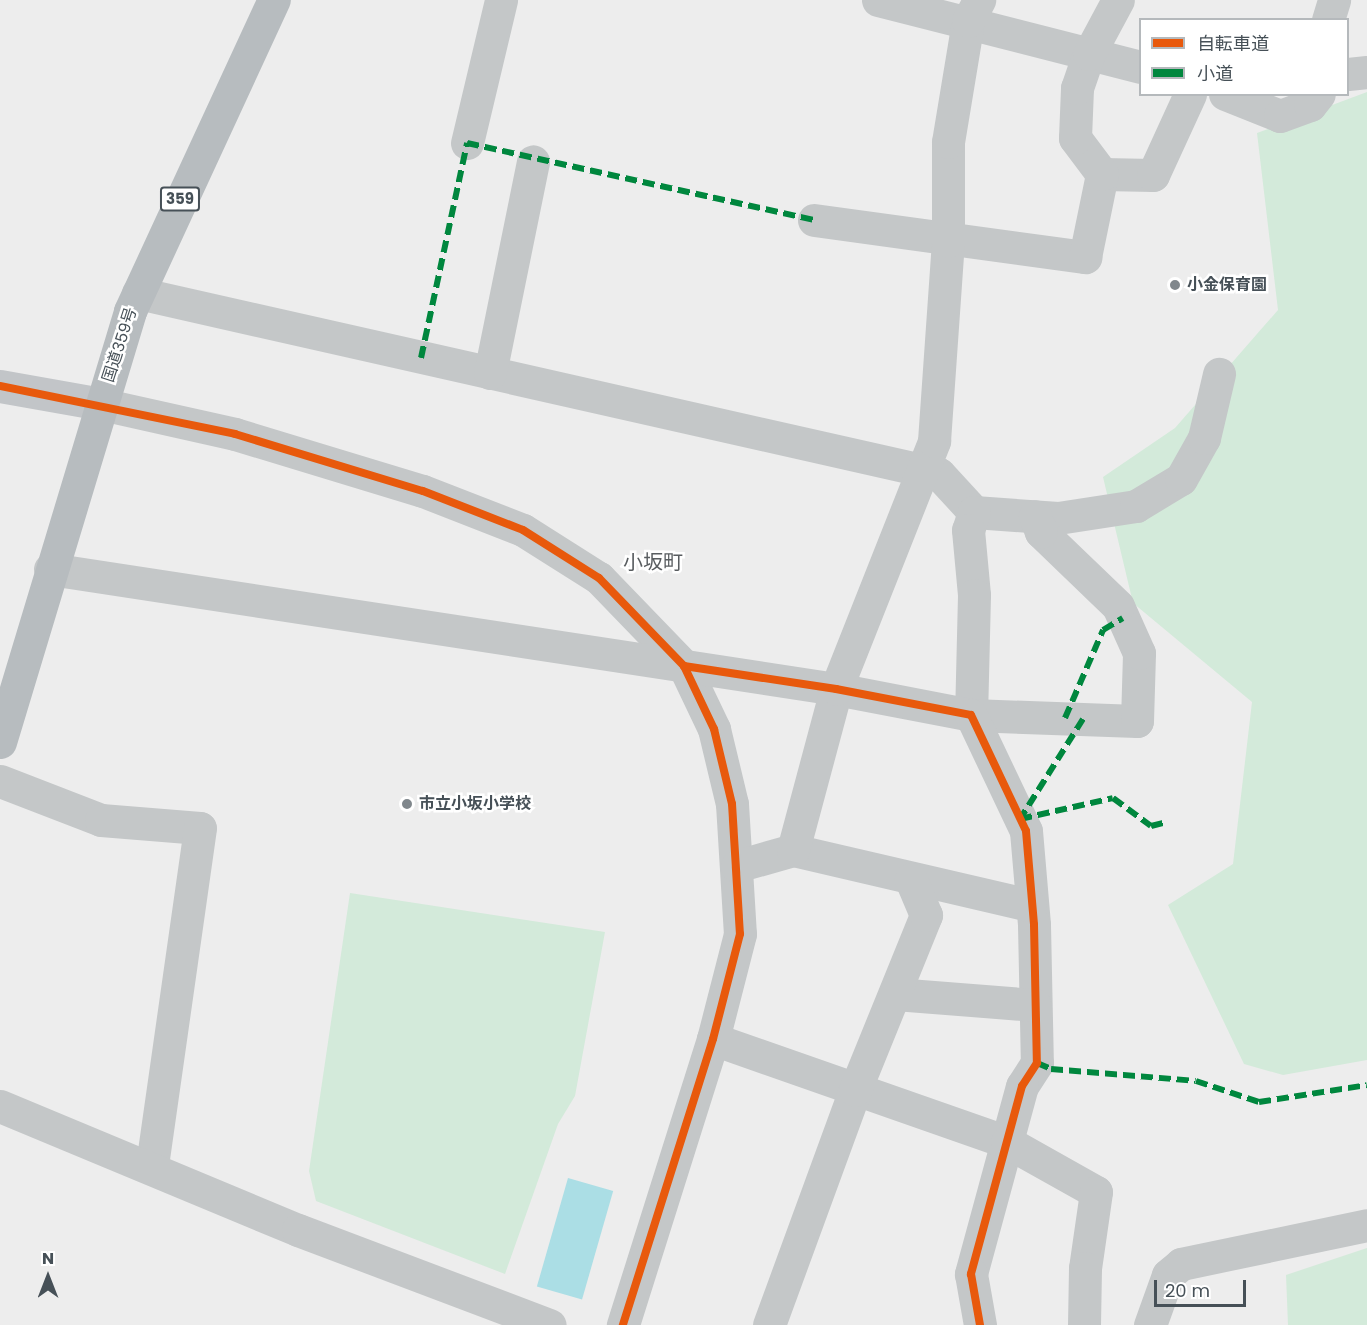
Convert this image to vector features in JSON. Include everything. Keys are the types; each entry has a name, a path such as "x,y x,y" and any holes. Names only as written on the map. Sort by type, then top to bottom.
{"highway":[{"name":"国道359号","path":"0,742 50,568 138,293 274,0"}],"main road":[{"path":"0,386 101,404"}],"street":[{"path":"467,143 501,0"},
{"path":"878,0 974,11 1089,54 1139,67"},
{"path":"814,220 948,241 1085,257 1102,174 1075,138 1077,88 1089,54 1118,0"},
{"path":"1329,18 1334,0"},
{"path":"793,850 837,689 934,441 948,241 948,142 974,11"},
{"path":"1349,75 1367,72"},
{"path":"1102,174 1153,175 1189,96"},
{"path":"1230,96 1280,116 1310,105 1317,96"},
{"path":"490,373 534,160"},
{"path":"138,293 939,474 974,512 1058,518 1136,506 1181,479 1204,438 1219,374"},
{"path":"101,404 246,437 423,491 523,530 599,578 684,666 714,729 732,804 740,934 713,1039 623,1325"},
{"path":"974,512 968,530 974,595 971,715 1026,831 1037,1063 1022,1086 971,1274 980,1325"},
{"path":"50,568 837,689 971,715 1137,721 1139,653 1118,606 1041,532 1035,516"},
{"path":"0,781 101,820 200,828 152,1167"},
{"path":"737,866 793,850 1030,905"},
{"path":"770,1325 855,1090 896,994 926,915 911,879"},
{"path":"896,994 1035,1005"},
{"path":"713,1039 1007,1142 1096,1192 1085,1268 1084,1325"},
{"path":"0,1106 152,1167 298,1230 550,1325"},
{"path":"1150,1325 1168,1275 1181,1264 1367,1225"}],"green space":[{"path":"1367,92 1367,1060 1283,1075 1244,1064 1168,905 1233,864 1252,702 1133,603 1103,477 1175,428 1278,310 1257,133"},
{"path":"350,893 605,932 575,1096 558,1124 505,1274 316,1201 309,1171"},
{"path":"1367,1248 1367,1325 1288,1325 1286,1275"}],"water":[{"path":"568,1178 613,1191 582,1300 537,1287"}],"marked path":[{"path":"421,358 467,143 814,220"},
{"path":"1065,718 1103,630 1123,618"},
{"path":"1083,719 1020,819 1113,798 1151,826 1167,822"},
{"path":"1037,1063 1051,1069 1196,1081 1259,1102 1367,1085"}],"cycle path":[{"path":"0,386 235,434 423,491 523,530 599,578 684,666 714,729 732,804 740,934 713,1039 623,1325"},
{"path":"684,666 836,689 971,715 1026,831 1034,925 1037,1063 1022,1086 971,1274 980,1325"}],"place":[{"name":"小金保育園","path":"1175,285"},
{"name":"市立小坂小学校","path":"407,804"}],"district":[{"name":"小坂町","path":"653,562"}]}
